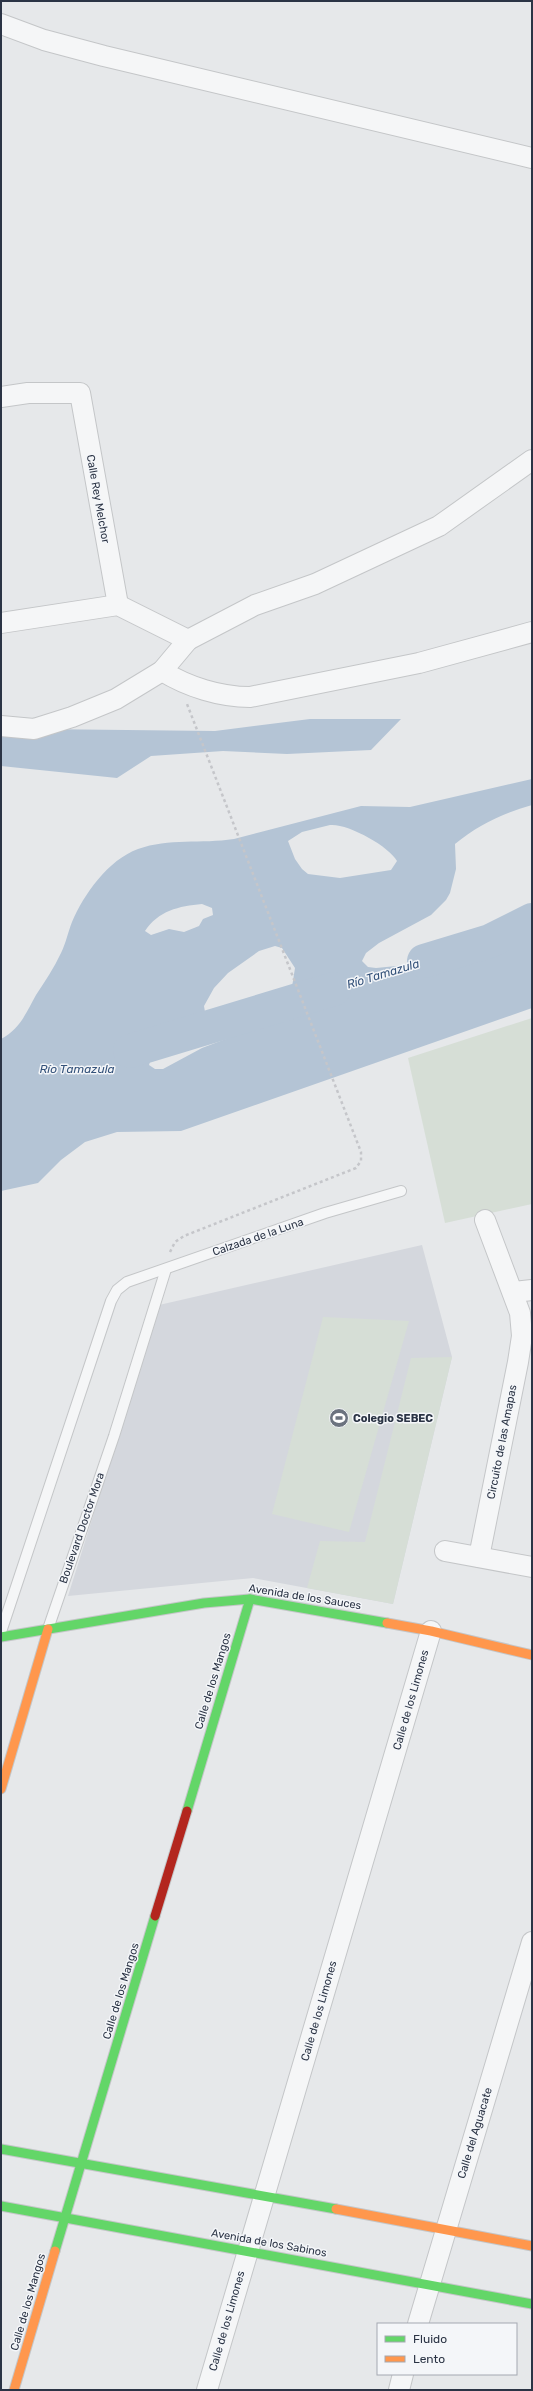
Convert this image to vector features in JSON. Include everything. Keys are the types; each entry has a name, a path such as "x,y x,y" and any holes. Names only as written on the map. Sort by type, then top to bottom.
{"street":[{"path":"1,24 44,40 104,56 532,158"},
{"name":"Calle Rey Melchor","path":"1,397 28,392 80,393 118,605"},
{"path":"1,726 34,729 72,717 116,700 162,671 188,640 255,605 315,584 439,526 532,460"},
{"path":"1,623 118,605 188,640"},
{"path":"162,671 178,681 230,697 250,697 419,662 532,632"},
{"name":"Circuito de las Amapas","path":"479,1557 518,1362 522,1336 520,1313 523,1291 503,1271 485,1220"},
{"path":"445,1551 532,1567"},
{"name":"Avenida de los Sauces","path":"1,1637 227,1600 250,1600 431,1631 531,1651"},
{"name":"Calle de los Mangos","path":"14,2390 250,1600"},
{"name":"Boulevard Doctor Mora","path":"1,1789 48,1629"},
{"name":"Calle de los Limones","path":"207,2390 431,1631"},
{"name":"Calle del Aguacate","path":"418,2323 532,1942"},
{"path":"1,2149 82,2162 532,2246"},
{"name":"Avenida de los Sabinos","path":"1,2206 532,2304"},
{"path":"399,2390 403,2375"}],"lane":[{"name":"Calzada de la Luna","path":"1,1632 111,1301 117,1290 127,1282 325,1213 401,1190"},
{"name":"Boulevard Doctor Mora","path":"48,1629 114,1436 166,1269"}],"path":[{"path":"166,1269 170,1250 175,1242 184,1236 340,1176 356,1168 361,1161 361,1152 186,702"}],"shaded area":[{"path":"532,1018 532,1204 445,1223 408,1058"},
{"name":"Colegio SEBEC","path":"422,1245 452,1357 393,1604 253,1578 68,1596 159,1305"},
{"name":"Colegio SEBEC","path":"323,1317 409,1321 349,1532 272,1514"},
{"name":"Colegio SEBEC","path":"452,1357 393,1604 307,1588 320,1541 365,1542 411,1358"}],"water":[{"path":"310,719 401,719 371,750 287,754 223,751 151,756 117,778 1,766 1,735 37,729 215,731"},
{"name":"Río Tamazula","path":"532,779 532,805 491,820 455,844 456,869 450,893 446,900 431,915 379,943 366,953 362,961 368,967 376,968 407,965 461,949 492,944 504,936 532,927 532,1008 181,1131 117,1132 85,1142 61,1160 38,1183 1,1191 1,1039 8,1035 18,1025 26,1014 58,959 72,922 83,900 98,879 107,870 127,854 150,846 173,842 234,839 361,806 410,807","holes":["330,825 337,825 347,828 377,842 393,855 397,861 391,870 340,878 308,874 302,869 295,859 288,841 302,832","202,904 212,908 213,915 203,919 199,926 184,932 169,929 151,935 145,931 150,924 163,914 185,906","275,946 282,948 295,968 289,1006 284,1017 202,1048 163,1069 155,1069 149,1065 151,1059 186,1029 204,1022 206,1018 204,1006 214,988 228,973 259,951"]}],"waterway":[{"name":"Río Tamazula","path":"424,961 490,941 532,920"},
{"name":"Río Tamazula","path":"130,1051 334,989"}],"traffic: fast":[{"path":"1,1637 204,1603 250,1599 387,1623"},
{"path":"187,1811 250,1599"},
{"path":"55,2251 155,1916"},
{"path":"1,2149 336,2209"},
{"path":"1,2206 532,2304"}],"traffic: slow":[{"path":"387,1623 431,1631 532,1655"},
{"path":"1,1789 48,1629"},
{"path":"336,2209 532,2246"},
{"path":"14,2390 55,2251"}],"traffic: jam":[{"path":"155,1916 187,1811"}],"place":[{"name":"Colegio SEBEC","path":"339,1418"}]}
